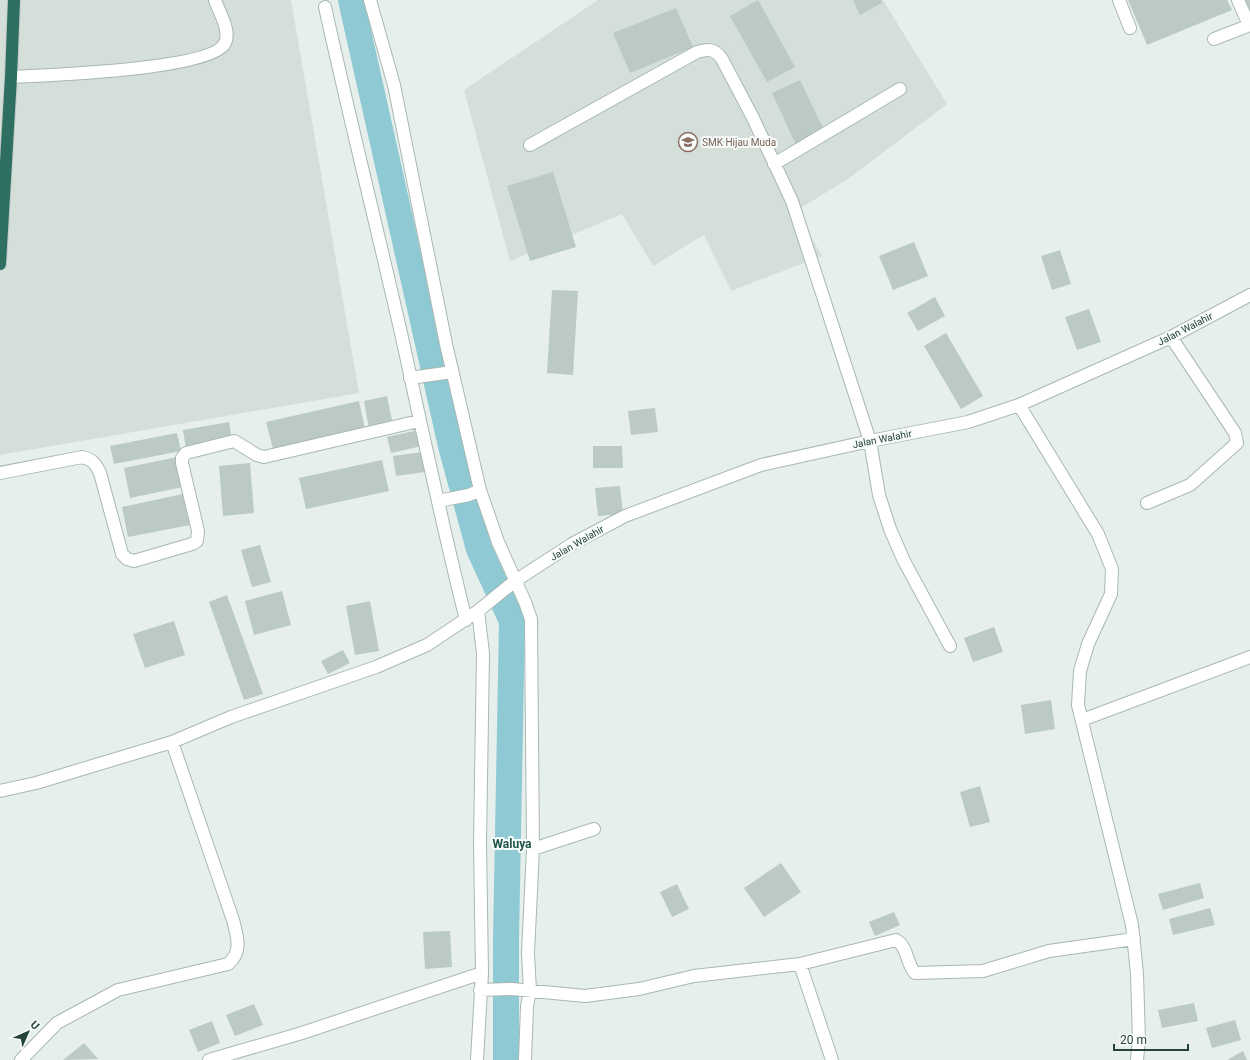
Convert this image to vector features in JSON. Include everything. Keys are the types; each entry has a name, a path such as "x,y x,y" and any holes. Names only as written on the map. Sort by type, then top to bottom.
{"highway":[{"path":"0,264 14,0"}],"street":[{"path":"11,77 138,69 190,60 216,52 224,45 227,33 215,0"},
{"path":"370,0 394,85 447,372 480,490 513,582 525,602 531,619 533,849 528,952 530,991 527,1006 526,1060"},
{"path":"1119,0 1130,28"},
{"path":"1214,39 1250,25 1238,0"},
{"path":"325,7 412,378 419,421 441,500 466,620"},
{"path":"530,145 697,52 710,49 716,51 726,66 792,201 870,441 879,494 890,529 904,561 950,646"},
{"path":"774,164 900,89"},
{"name":"Jalan Walahir","path":"0,791 36,783 172,742 231,717 376,667 427,645 482,609 513,582 572,544 625,516 761,465 870,441 968,422 1019,405 1171,337 1250,295"},
{"path":"1147,503 1190,485 1237,443 1235,432 1171,337"},
{"path":"412,378 447,372"},
{"path":"1019,405 1098,534 1112,569 1112,594 1088,644 1080,671 1078,704 1132,924 1138,974 1139,1040 1137,1060"},
{"path":"0,472 88,458 95,464 100,473 122,554 127,559 134,561 192,544 197,541 198,530 182,463 182,458 186,453 234,441 257,455 264,457 419,421"},
{"path":"441,500 469,495 480,490"},
{"path":"477,1060 483,989 480,843 484,653 482,609"},
{"path":"1082,720 1250,657"},
{"path":"21,1060 57,1023 118,990 228,964 236,954 238,938 233,920 172,742"},
{"path":"533,849 594,830"},
{"path":"483,989 512,989 585,996 617,993 694,976 800,964 896,940 903,946 910,966 915,973 959,973 983,971 1049,951 1134,940"},
{"path":"800,964 832,1060"},
{"path":"209,1060 302,1033 482,973"}],"shaded area":[{"path":"0,0 291,0 359,393 0,455"},
{"name":"SMK Hijau Muda","path":"598,0 883,0 947,104 848,179 796,211 822,256 731,291 704,235 653,266 622,214 510,261 464,90"}],"building":[{"path":"758,0 795,67 767,82 730,16"},
{"path":"853,0 881,0 882,3 860,15"},
{"path":"1128,0 1227,0 1232,10 1147,45"},
{"path":"1240,0 1250,0 1250,11 1246,13"},
{"path":"676,8 693,47 630,73 613,33"},
{"path":"800,80 825,132 796,145 772,93"},
{"path":"553,172 576,247 530,261 507,186"},
{"path":"914,242 928,276 893,290 879,256"},
{"path":"1060,250 1071,284 1052,290 1041,256"},
{"path":"552,290 578,291 573,375 547,373"},
{"path":"935,297 945,316 918,331 907,313"},
{"path":"1089,309 1101,342 1077,350 1065,317"},
{"path":"946,333 983,396 961,409 924,346"},
{"path":"387,396 393,425 369,429 364,401"},
{"path":"359,401 365,429 273,449 266,422"},
{"path":"655,408 658,432 631,435 628,411"},
{"path":"229,422 232,440 186,449 183,430"},
{"path":"418,430 422,446 391,453 387,437"},
{"path":"177,433 181,451 114,464 110,446"},
{"path":"593,446 622,446 623,468 593,468"},
{"path":"422,452 425,472 396,476 393,456"},
{"path":"177,457 183,487 130,498 124,468"},
{"path":"382,460 389,491 306,509 299,478"},
{"path":"250,463 254,513 223,516 219,466"},
{"path":"620,486 623,514 598,516 595,488"},
{"path":"183,494 190,525 128,537 122,507"},
{"path":"260,545 271,582 252,587 241,550"},
{"path":"282,591 291,625 254,635 245,601"},
{"path":"227,595 263,694 244,700 209,602"},
{"path":"370,601 379,651 355,655 346,606"},
{"path":"174,621 185,655 145,668 133,634"},
{"path":"994,627 1003,652 973,662 964,638"},
{"path":"343,650 350,663 328,674 321,661"},
{"path":"1051,700 1055,729 1025,734 1021,705"},
{"path":"980,786 990,822 970,827 960,792"},
{"path":"781,863 801,892 764,917 744,888"},
{"path":"1200,883 1204,898 1163,910 1158,894"},
{"path":"677,884 689,909 672,917 660,892"},
{"path":"1210,908 1215,925 1173,935 1169,919"},
{"path":"894,912 900,925 875,936 869,922"},
{"path":"450,931 452,967 425,969 423,932"},
{"path":"1194,1003 1198,1021 1162,1028 1158,1010"},
{"path":"254,1004 263,1025 235,1036 226,1015"},
{"path":"1235,1020 1241,1040 1212,1048 1206,1028"},
{"path":"212,1021 220,1043 198,1052 189,1030"},
{"path":"84,1043 98,1059 63,1060"},
{"path":"1243,1051 1247,1060 1227,1060"}],"waterway":[{"path":"351,0 451,446 479,549 512,621 506,940 506,1060"}],"place":[{"name":"SMK Hijau Muda","path":"688,142"}],"district":[{"name":"Waluya","path":"512,844"}]}
